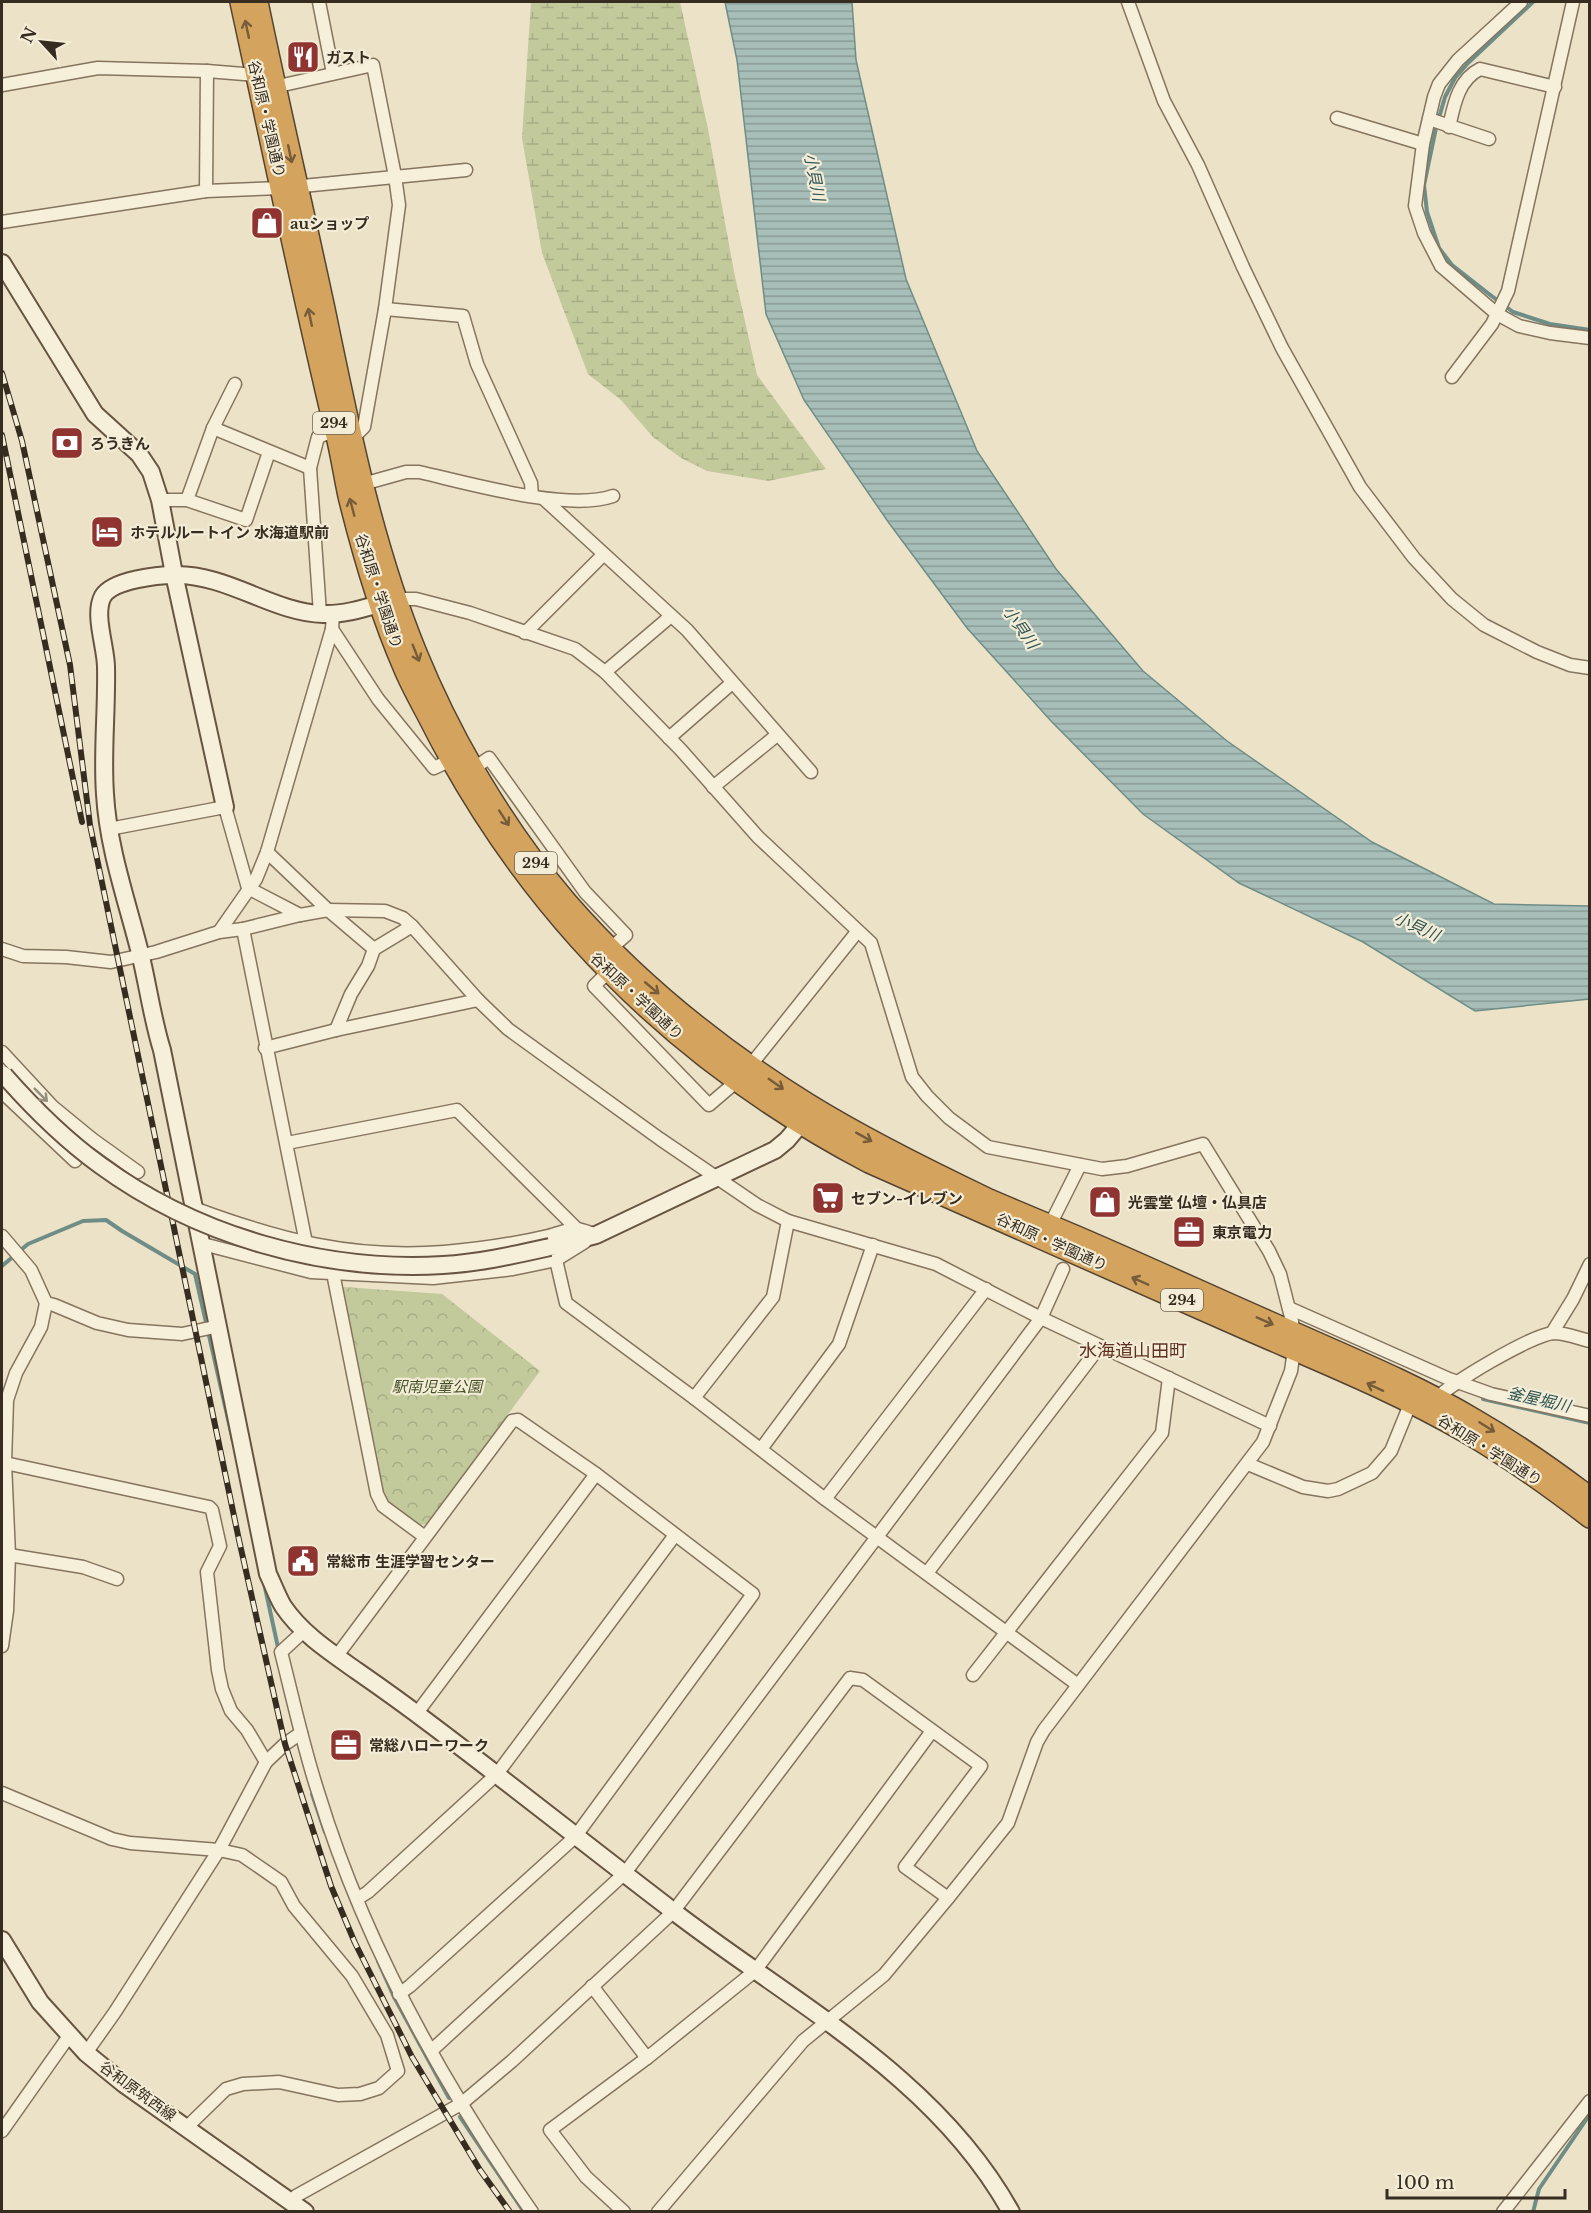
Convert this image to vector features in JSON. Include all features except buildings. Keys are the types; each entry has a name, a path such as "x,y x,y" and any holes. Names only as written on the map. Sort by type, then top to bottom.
{"highway":[{"name":"谷和原・学園通り","path":"241,2 257,75 290,187"},
{"name":"谷和原・学園通り","path":"257,2 274,87 290,187 344,435 349,494 388,601 459,745 506,821 525,861 557,913 609,971 657,1017 807,1116 870,1162 1293,1341 1369,1366 1558,1492 1590,1517"},
{"name":"谷和原・学園通り","path":"344,435 363,484 404,667 451,760 486,819 610,949 647,984 709,1035 743,1073"},
{"name":"谷和原・学園通り","path":"807,1116 1050,1225 1293,1341"},
{"name":"谷和原・学園通り","path":"1423,1401 1469,1416 1590,1497"}],"street":[{"path":"319,2 333,73"},
{"path":"1128,2 1164,101 1198,165 1243,267 1282,348 1360,487 1414,558 1452,598 1484,625 1570,665 1590,668"},
{"path":"1521,2 1447,72 1434,97 1423,144 1415,206 1424,233 1441,266 1500,307 1519,326 1590,338"},
{"path":"1452,377 1492,324 1508,291 1573,2"},
{"path":"219,932 256,879 267,852 328,619 310,468 318,437 344,435 364,427 385,309 399,206 373,65 274,87"},
{"path":"2,85 98,68 257,75"},
{"path":"1447,126 1464,81 1480,69 1555,87"},
{"path":"206,191 207,71"},
{"path":"1337,118 1423,144"},
{"path":"1429,119 1489,139"},
{"path":"2,222 206,191 290,187 466,170"},
{"path":"2,263 95,414 139,454 151,472 160,500 225,807 248,888 300,915"},
{"path":"385,309 463,316 477,364 538,497 687,630 811,772"},
{"path":"187,500 213,428 235,384"},
{"path":"213,428 310,468"},
{"path":"160,500 187,500 246,520 269,452"},
{"path":"363,484 406,472 419,472 538,497 584,501 614,496"},
{"path":"525,633 603,555"},
{"path":"658,2211 803,2041 827,2021 884,1975 1008,1823 1037,1742 1263,1442 1291,1371 1293,1341 1289,1308 1280,1274 1269,1251 1203,1144 1127,1166 1102,1169 988,1147 949,1118 912,1077 871,943 758,837 669,738 605,672 575,649 470,613 406,597 328,619 206,578 174,574 150,576 123,583 107,591 99,611 106,656 104,760 109,829 141,956 203,1244 268,1574 283,1605 304,1631 336,1656 417,1713 626,1873 673,1912 827,2021 921,2097 947,2124 991,2180 1011,2211"},
{"path":"605,672 671,616"},
{"path":"328,619 378,699 434,768 451,760"},
{"path":"669,738 732,683"},
{"path":"713,787 777,735"},
{"path":"474,768 489,758 585,892 626,935 610,949"},
{"path":"109,829 225,807"},
{"path":"525,861 548,843"},
{"path":"267,852 328,910 374,949"},
{"path":"2,949 24,956 66,957 104,962 141,956 219,932 243,929 300,915 328,910 386,911 403,918 412,926 478,1000 508,1029 757,1205 788,1221 936,1264 1041,1318 1270,1426"},
{"path":"336,1030 374,949 412,926"},
{"path":"243,929 265,1048 287,1143 306,1243 328,1273 377,1494 383,1506 425,1537"},
{"path":"609,971 594,986 709,1105 743,1073 857,932"},
{"path":"265,1048 336,1030 478,1000"},
{"path":"2,1052 53,1107 138,1172"},
{"path":"3,1073 60,1133 123,1181 183,1214 250,1240 322,1258 393,1265 466,1263 553,1254"},
{"path":"2,1092 75,1161 92,1139"},
{"path":"287,1143 457,1110 576,1228 596,1235"},
{"path":"203,1244 285,1267 328,1273 433,1278 513,1269 596,1235 775,1150 787,1140 807,1116"},
{"path":"1050,1225 1080,1164"},
{"path":"194,1208 254,1229 306,1243 366,1253 434,1253 489,1248 576,1228"},
{"path":"694,1398 772,1297 788,1221"},
{"path":"2,1236 31,1270 46,1304 39,1333 16,1373 10,1389 6,1413 3,1476 9,1555 7,1611 2,1646"},
{"path":"761,1449 839,1344 873,1245"},
{"path":"553,1254 566,1303 825,1499 1078,1685"},
{"path":"1552,1333 1573,1299 1590,1264"},
{"path":"432,2050 626,1873 1041,1318 1064,1269"},
{"path":"825,1499 986,1290"},
{"path":"46,1304 54,1305 96,1323 128,1330 182,1334 219,1326"},
{"path":"1289,1308 1491,1394 1590,1416"},
{"path":"1248,1464 1303,1488 1328,1491 1338,1489 1372,1473 1391,1451 1423,1401 1526,1341 1552,1333 1590,1341"},
{"path":"927,1573 1100,1346"},
{"path":"973,1675 1162,1433 1169,1378"},
{"path":"336,1656 512,1421 518,1420 596,1474 753,1594 575,1836 399,1994"},
{"path":"5,1462 209,1506 212,1510 220,1546 207,1572 220,1680 231,1711 247,1730 266,1762"},
{"path":"417,1713 596,1474"},
{"path":"357,1899 368,1892 497,1774 675,1535"},
{"path":"9,1555 82,1567 117,1579"},
{"path":"304,1631 281,1652 318,1794 357,1899 399,1994 461,2104 532,2211"},
{"path":"291,2201 296,2196 461,2104 512,2061 673,1912 850,1678 863,1680 981,1766 905,1867 948,1898"},
{"path":"624,2211 586,2177 550,2130 647,2058 755,1971 932,1731"},
{"path":"86,2053 219,1850 266,1762 301,1733"},
{"path":"2,1793 112,1839 129,1843 219,1850 242,1855 281,1882 294,1906 352,1976 387,2035 398,2071 379,2088 349,2095 338,2095 279,2082 243,2084 226,2089 187,2127"},
{"name":"谷和原筑西線","path":"2,1940 40,2002 86,2053 124,2084 305,2211"},
{"path":"592,1986 647,2058"},
{"path":"2,2131 69,2036"},
{"path":"1503,2211 1590,2101"}],"green space":[{"path":"531,2 680,2 757,375 826,469 768,481 707,471 681,458 653,437 621,400 588,374 542,253 522,138"},
{"name":"駅南児童公園","path":"344,1287 442,1294 540,1371 427,1524 419,1525 384,1498 380,1487 342,1289"}],"water":[{"name":"小貝川","path":"725,2 852,2 856,60 906,279 977,451 1056,569 1143,671 1227,741 1372,842 1494,904 1589,906 1589,999 1475,1011 1363,942 1239,883 1143,814 1051,721 967,628 889,523 804,400 766,314 737,60"}],"waterway":[{"path":"1533,2 1468,63 1455,78 1445,97 1424,185 1427,212 1439,248 1452,265 1513,312 1550,324 1590,330"},
{"path":"2,1266 28,1244 83,1221 106,1220 195,1274 233,1441"},
{"name":"釜屋堀川","path":"1483,1399 1590,1423"},
{"path":"264,1583 279,1652"},
{"path":"312,1794 325,1832"},
{"path":"378,1961 394,1997 449,2098"},
{"name":"釜屋堀川","path":"1533,2212 1539,2189 1590,2114"},
{"path":"460,2117 524,2212"}],"railway":[{"path":"2,373 22,441 70,665 90,825 239,1540 285,1744 331,1886 355,1943 412,2057 480,2170 510,2212"},
{"path":"2,435 82,822"}],"place":[{"name":"ガスト","path":"303,57"},
{"name":"auショップ","path":"267,223"},
{"name":"ろうきん","path":"67,443"},
{"name":"ホテルルートイン 水海道駅前","path":"107,532"},
{"name":"セブン-イレブン","path":"828,1198"},
{"name":"光雲堂 仏壇・仏具店","path":"1105,1202"},
{"name":"東京電力","path":"1189,1232"},
{"name":"常総市 生涯学習センター","path":"303,1561"},
{"name":"常総ハローワーク","path":"346,1745"}],"district":[{"name":"水海道山田町","path":"1133,1351"}]}
